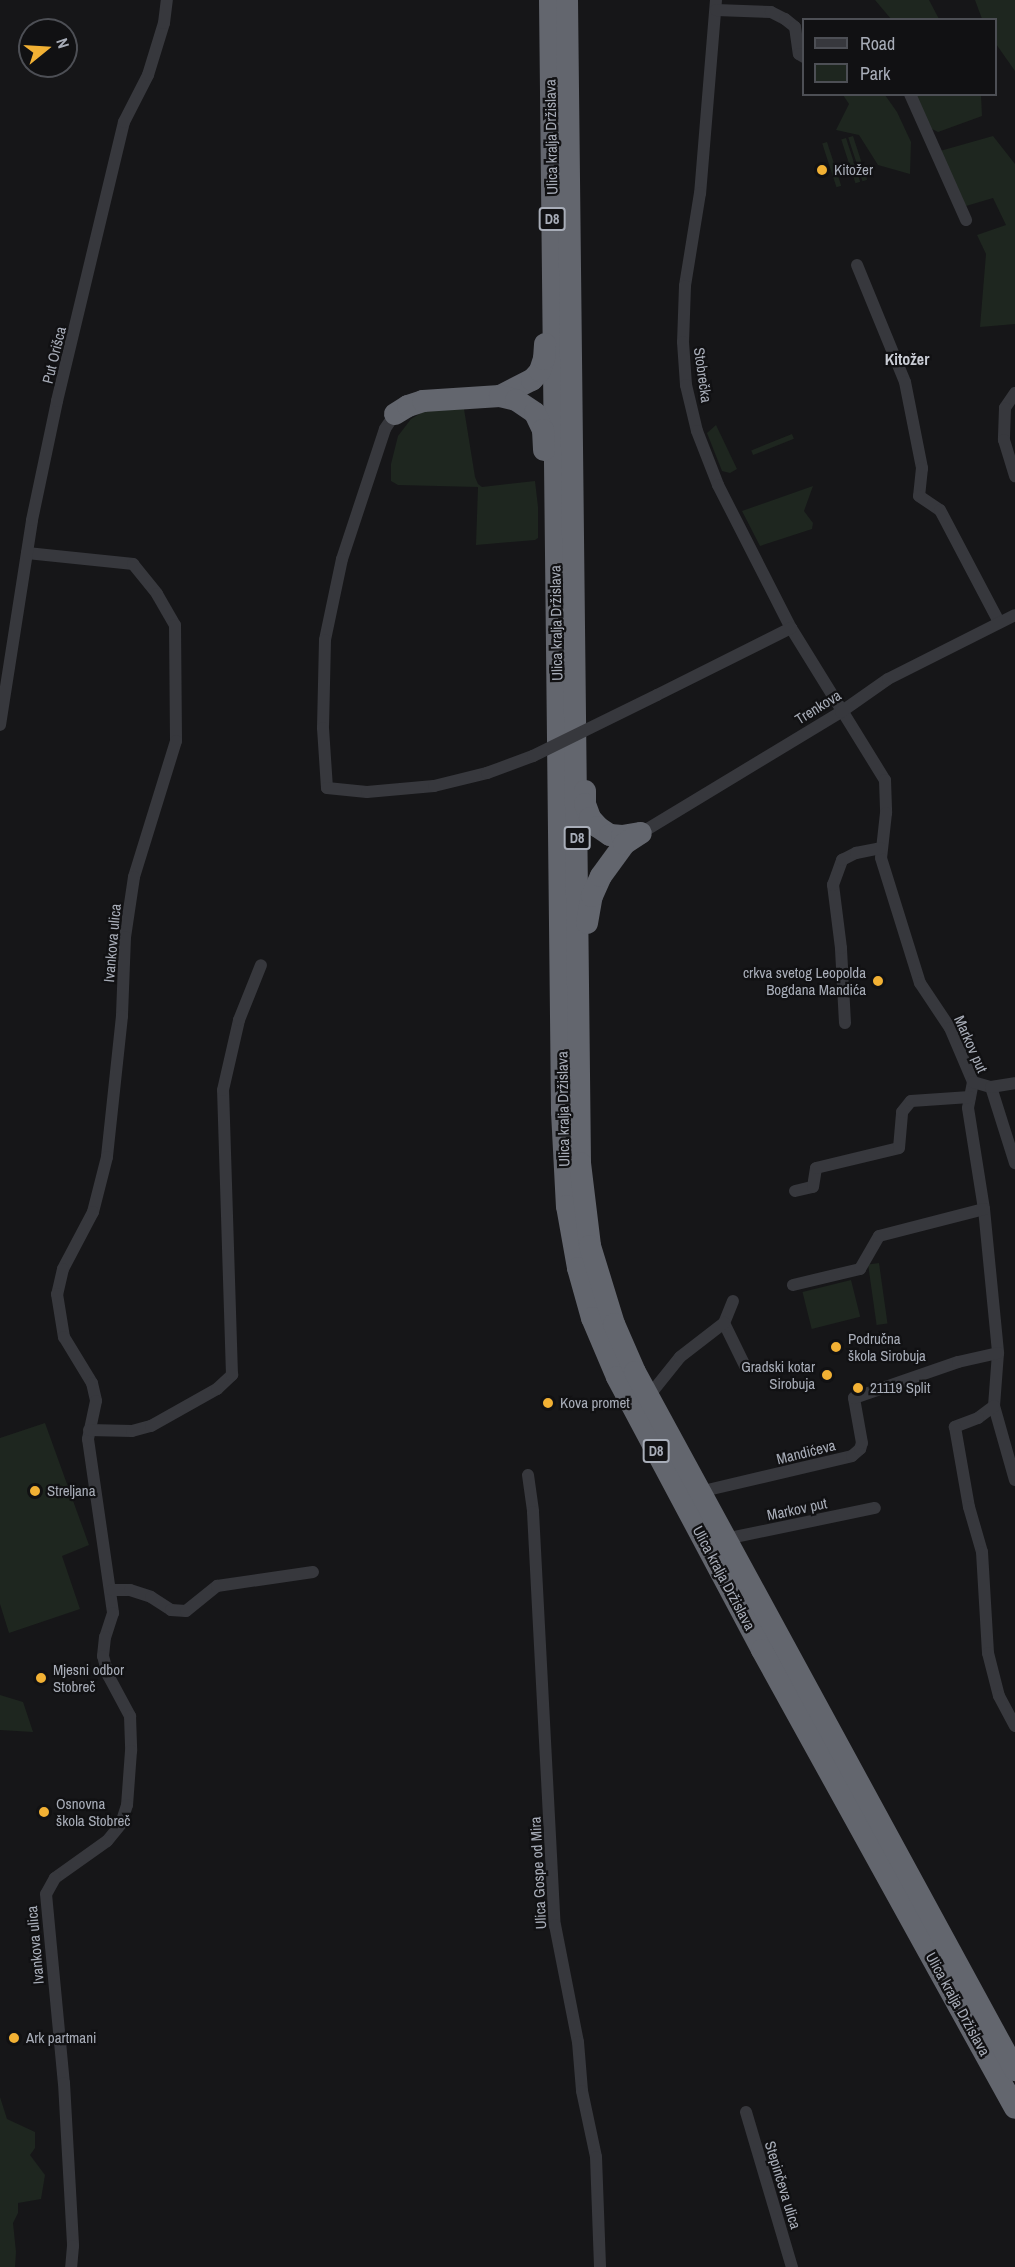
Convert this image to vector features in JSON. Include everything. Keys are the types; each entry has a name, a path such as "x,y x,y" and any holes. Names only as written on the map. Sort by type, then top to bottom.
{"highway":[{"name":"Ulica kralja Držislava","path":"550,0 563,1164 572,1242 592,1318 617,1377 762,1650 1015,2108"},
{"name":"Ulica kralja Držislava","path":"567,0 580,1163 590,1246 614,1323 648,1397 1015,2070"},
{"path":"500,396 521,387 540,371 544,359 546,331 553,321"},
{"path":"395,414 408,405 423,401 500,396 528,406 543,430 546,483 555,506"},
{"path":"576,754 584,763 585,804 590,818 610,835 622,836 641,832"},
{"path":"578,958 586,948 586,922 592,896 601,876 624,844 641,832"}],"street":[{"name":"Put Orišca","path":"0,725 27,553 57,401 106,207 124,122 147,75 164,23 167,0"},
{"name":"Stobrečka","path":"802,56 799,54 795,27 785,19 771,12 716,5 700,193 685,286 683,342 686,385 697,431 718,485 790,628 841,712"},
{"path":"911,96 966,220"},
{"path":"857,265 905,382 922,468 919,496 940,510 999,622"},
{"path":"1015,393 1005,408 1004,440 1015,476"},
{"path":"395,414 385,429 342,559 325,640 323,728 327,788 367,792 434,786 487,773 533,756 790,628"},
{"name":"Ivankova ulica","path":"27,553 133,564 157,594 175,625 176,741 134,877 125,937 122,1016 107,1157 93,1212 63,1269 57,1293 64,1337 92,1383 96,1401 88,1439 101,1539 112,1590 113,1613 105,1637 104,1656 108,1675 130,1716 127,1805 121,1824 107,1841 55,1878 46,1894 64,2083 73,2246 71,2267"},
{"name":"Trenkova","path":"641,832 841,712 888,679 1015,615"},
{"name":"Markov put","path":"841,712 885,780 886,813 881,858 920,983 950,1028 973,1082 968,1108 984,1209 998,1353 994,1406 1015,1480"},
{"path":"844,1023 841,948 833,885 842,860 856,853 881,848"},
{"path":"89,1430 132,1431 151,1426 217,1389 232,1375 223,1090 239,1020 261,965"},
{"path":"973,1082 992,1088 1015,1083"},
{"path":"992,1088 1015,1163"},
{"path":"795,1191 813,1187 816,1168 899,1148 902,1112 911,1101 970,1097"},
{"path":"793,1285 860,1269 879,1236 984,1209"},
{"path":"648,1397 680,1357 724,1323 733,1301"},
{"path":"724,1323 746,1368"},
{"name":"Mandićeva","path":"699,1492 852,1456 860,1449 862,1443 855,1398 958,1362 998,1353"},
{"path":"994,1406 978,1418 955,1427 969,1507 982,1552 988,1653 999,1696 1015,1726"},
{"name":"Ulica Gospe od Mira","path":"528,1475 534,1523 555,1925 578,2042 582,2091 596,2157 600,2267"},
{"name":"Markov put","path":"725,1539 875,1508"},
{"path":"112,1590 130,1590 151,1597 171,1611 186,1611 217,1586 313,1572"},
{"name":"Stepinčeva ulica","path":"746,2112 792,2267"}],"green space":[{"path":"875,0 929,0 938,18 890,18"},
{"path":"975,0 1015,0 1015,71 997,45 997,18 982,18"},
{"path":"844,96 886,96 897,112 911,142 910,174 878,165 859,135 836,130 849,104"},
{"path":"915,96 981,96 982,116 938,132 930,128"},
{"path":"853,136 867,180 862,181 848,138"},
{"path":"993,136 1015,164 1015,324 980,327 986,254 977,235 1006,225 993,198 966,206 940,151"},
{"path":"846,138 860,182 855,183 841,140"},
{"path":"827,142 841,186 836,187 822,144"},
{"path":"464,409 478,484 482,487 535,481 538,538 535,540 476,545 478,487 398,485 391,481 391,464 398,436 411,419 426,410"},
{"path":"716,425 737,469 730,473 722,471 707,433"},
{"path":"792,434 794,439 753,455 751,450"},
{"path":"813,486 804,511 813,523 812,529 760,546 742,511"},
{"path":"879,1263 887,1323 877,1325 868,1265"},
{"path":"851,1280 860,1317 812,1329 802,1292"},
{"name":"Streljana","path":"45,1423 89,1545 62,1556 80,1609 9,1633 0,1604 0,1438"},
{"path":"0,1695 23,1702 33,1732 0,1730"},
{"path":"0,2097 7,2119 35,2132 35,2148 30,2155 45,2175 41,2199 18,2203 18,2213 13,2223 15,2267 0,2267"}],"place":[{"name":"Kitožer","path":"822,170"},
{"name":"crkva svetog Leopolda Bogdana Mandića","path":"878,981"},
{"name":"Područna škola Sirobuja","path":"836,1347"},
{"name":"Gradski kotar Sirobuja","path":"827,1375"},
{"name":"21119 Split","path":"858,1388"},
{"name":"Kova promet","path":"548,1403"},
{"name":"Streljana","path":"35,1491"},
{"name":"Mjesni odbor Stobreč","path":"41,1678"},
{"name":"Osnovna škola Stobreč","path":"44,1812"},
{"name":"Ark partmani","path":"14,2038"}],"district":[{"name":"Kitožer","path":"907,359"}]}
